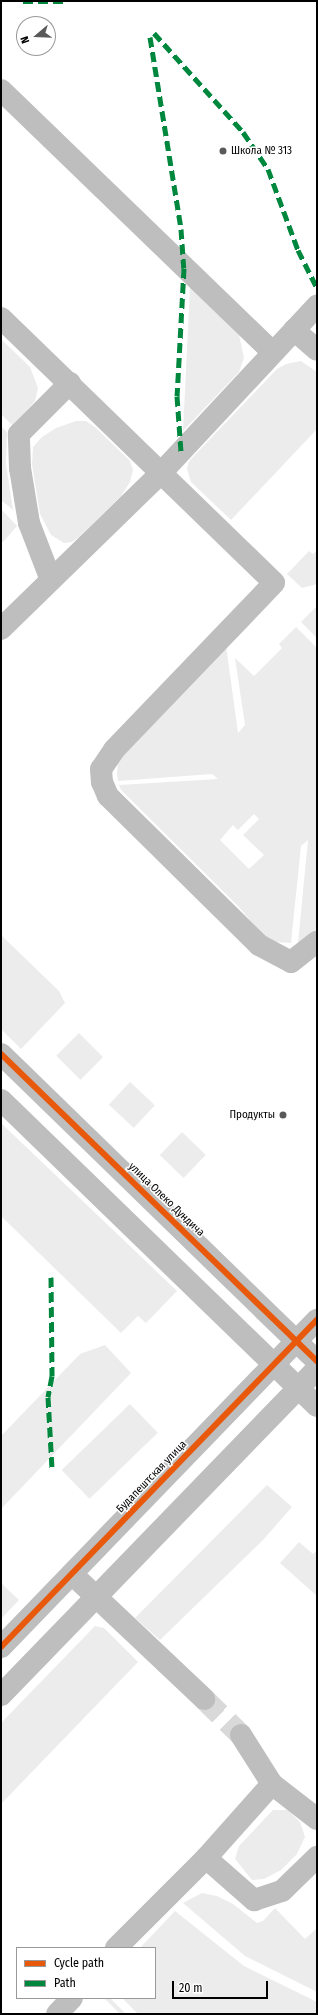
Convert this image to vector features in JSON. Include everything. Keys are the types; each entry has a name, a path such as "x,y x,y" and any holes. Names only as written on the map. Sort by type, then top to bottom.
{"street":[{"path":"1,90 272,352"},
{"path":"3,623 51,580 161,473 272,352 317,306"},
{"path":"1,318 70,383 274,583 114,750 102,770 102,782 108,796 259,945 291,962 317,942"},
{"path":"294,330 317,350"},
{"path":"51,580 28,523 20,468 19,434 70,383"},
{"name":"улица Олеко Дундича","path":"1,1054 317,1361"},
{"path":"1,1100 317,1406"},
{"name":"Будапештская улица","path":"1,1647 317,1320"},
{"path":"1,1695 317,1369"},
{"path":"72,1574 95,1598 204,1699"},
{"path":"241,1735 272,1784 317,1819"},
{"path":"117,1947 206,1858 272,1784"},
{"path":"206,1858 254,1900 282,1891 317,1857"},
{"path":"57,2014 71,1999"}],"shaded area":[{"path":"190,287 239,335 244,358 239,372 183,431"},
{"path":"1,339 30,367 38,388 35,401 13,426 1,414"},
{"path":"301,361 317,372 317,429 231,520 191,482 187,469 189,461 277,369 286,364"},
{"path":"76,421 86,421 95,427 130,461 133,470 130,482 121,496 79,537 72,542 64,543 51,535 40,514 32,464 33,447 42,437 56,428"},
{"path":"1,426 7,432 6,464 13,510 1,500"},
{"path":"1,509 17,526 3,542 1,540"},
{"path":"317,550 317,584 302,588 287,574 309,551 313,554"},
{"path":"317,606 317,638 301,622"},
{"path":"296,627 317,648 317,931 298,943 308,840 301,846 291,943 274,942 260,932 238,906 121,790 119,785 218,779 212,774 118,781 117,774 118,761 226,645 238,733 245,725 235,658 254,676 282,648 279,644","holes":["254,814 259,819 243,835 264,855 249,869 220,840 233,825 238,830"]},
{"path":"1,935 59,991 65,1003 21,1049 1,1029"},
{"path":"79,1033 103,1057 80,1080 56,1056"},
{"path":"130,1082 155,1105 134,1128 109,1105"},
{"path":"1,1123 177,1291 146,1323 138,1316 121,1333 1,1216"},
{"path":"182,1132 206,1155 184,1178 160,1155"},
{"path":"105,1345 131,1373 1,1509 1,1436 80,1354"},
{"path":"130,1404 158,1433 89,1499 62,1470"},
{"path":"267,1485 292,1507 263,1540 160,1640 135,1618"},
{"path":"299,1542 313,1554 317,1550 317,1596 280,1563"},
{"path":"1,1583 19,1600 1,1619"},
{"path":"95,1626 104,1628 138,1662 1,1804 1,1723"},
{"path":"273,1810 288,1810 300,1822 305,1837 297,1854 281,1870 264,1879 252,1880 235,1859 239,1846"},
{"path":"202,1893 217,1896 233,1904 257,1923 263,1921 275,1908 305,1939 317,1928 317,1992 245,1956 183,1903"},
{"path":"175,1911 244,1966 317,2002 317,2014 138,2014 123,1999 156,1999 156,1947 141,1947"},
{"path":"105,1999 111,1999 126,2014 120,2014"}],"tunnel":[{"path":"204,1699 241,1735"}],"marked path":[{"path":"23,1 67,1"},
{"path":"154,33 243,132 268,169 298,250 317,288"},
{"path":"150,37 181,229 184,268 177,396 181,452"},
{"path":"51,1277 52,1376 48,1397 52,1469"}],"cycle path":[{"path":"1,1054 317,1361"},
{"path":"1,1647 317,1320"}],"place":[{"name":"Школа № 313","path":"223,151"},
{"name":"Продукты","path":"283,1115"}]}
